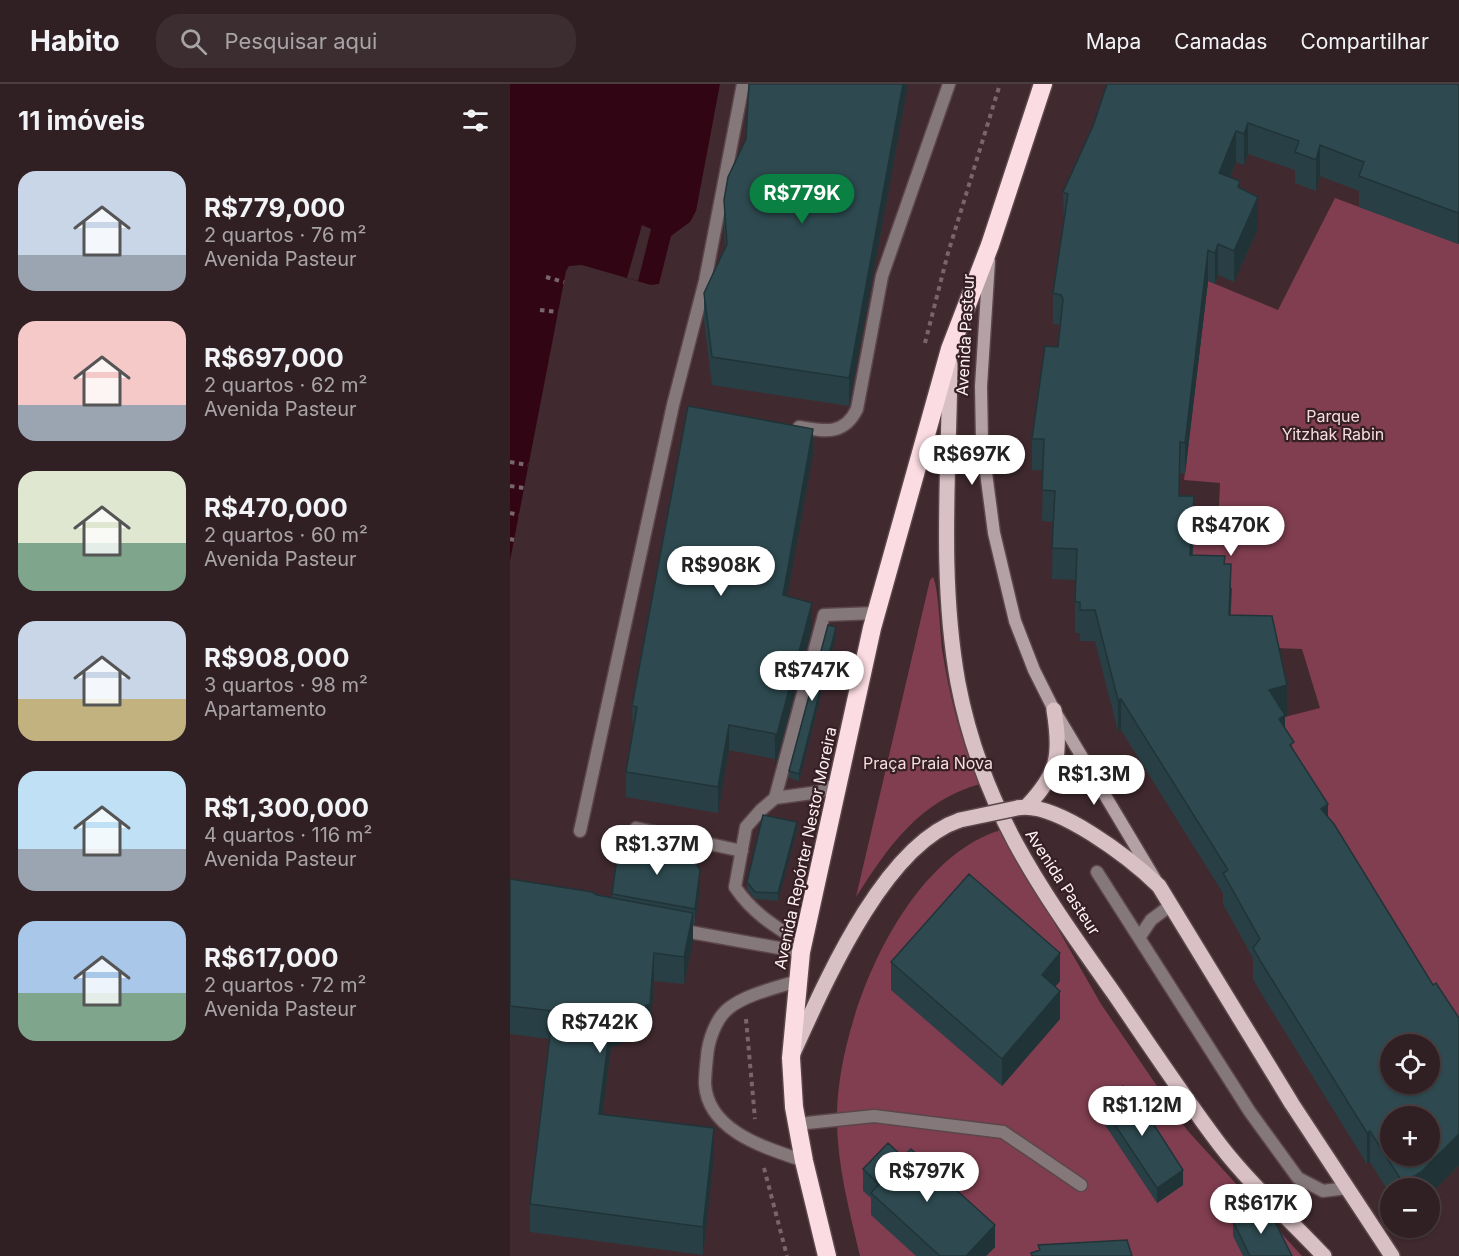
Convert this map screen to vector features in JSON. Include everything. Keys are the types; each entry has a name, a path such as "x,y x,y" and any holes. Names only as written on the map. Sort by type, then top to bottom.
{"highway":[{"name":"Avenida Pasteur","path":"950,349 990,245 1043,84"},
{"name":"Avenida Repórter Nestor Moreira","path":"827,1256 797,1124 791,1058 797,981 802,948 876,613 950,349"}],"main road":[{"name":"Avenida Pasteur","path":"950,349 946,586 949,623 961,694 973,741 993,802 1047,899 1222,1148 1324,1256"},
{"path":"1022,807 1045,786 1057,762 1058,731 1054,710"},
{"path":"791,1058 840,951 876,896 920,843 938,830 960,820 1022,807 1048,812 1098,838 1134,862 1159,886"},
{"name":"Avenida Pasteur","path":"1159,886 1292,1104 1392,1256"}],"street":[{"name":"Avenida Pasteur","path":"990,245 981,386 982,442 994,533 1015,621 1034,670 1054,710 1159,886"}],"lane":[{"path":"580,831 679,406 743,84"},
{"path":"789,425 824,431 840,428 850,423 857,409 882,276 949,84"},
{"path":"802,948 764,920 740,895 735,886 746,827 775,798 824,615 876,613"},
{"path":"775,798 819,792 839,783"},
{"path":"636,828 741,851"},
{"path":"1097,872 1250,1112 1298,1178 1323,1191 1347,1188"},
{"path":"1139,938 1151,920 1171,905"},
{"path":"666,927 802,948"},
{"path":"797,981 744,1000 729,1008 718,1020 707,1052 705,1085 710,1103 724,1124 757,1145 804,1161"},
{"path":"797,1124 874,1116 1003,1132 1082,1185"}],"path":[{"path":"546,277 564,282"},
{"path":"540,310 558,312"},
{"path":"510,462 528,465"},
{"path":"510,486 524,488"},
{"path":"510,513 519,515"},
{"path":"744,1000 757,1145 788,1256"}],"green space":[{"name":"Parque Yitzhak Rabin","path":"1335,198 1459,244 1459,1048 1418,987 1273,720 1320,708 1302,649 1229,646 1232,588 1190,586 1194,527 1218,528 1220,483 1184,480 1208,281 1278,310"},
{"name":"Praça Praia Nova","path":"933,577 937,592 942,647 949,688 962,737 980,784 958,792 922,814 893,844 856,897 930,580"},
{"path":"1001,830 1101,1004 1187,1130 1302,1256 860,1256 841,1167 837,1113 841,1075 850,1033 864,989 883,947 907,907 934,873 966,847"}],"shaded area":[{"path":"510,84 720,84 696,211 690,222 671,236 659,284 651,285 582,265 569,266 566,271 510,561"}],"pier":[{"path":"642,225 651,229 638,281 627,278"}],"building":[{"path":"749,84 903,84 849,378 712,357 704,293 727,244 724,200 728,177 746,139"},
{"path":"1107,84 1459,84 1458,213 1359,176 1364,162 1320,145 1316,160 1295,152 1299,141 1248,123 1244,134 1236,131 1219,173 1240,181 1238,187 1258,197 1234,251 1218,244 1215,253 1208,250 1185,443 1180,442 1179,496 1194,496 1190,555 1225,556 1224,564 1231,564 1229,615 1272,616 1287,685 1269,690 1285,715 1279,719 1294,742 1290,745 1328,804 1321,809 1334,824 1433,985 1436,983 1459,1018 1459,1134 1440,1153 1440,1106 1380,1106 1380,1147 1370,1131 1367,1133 1253,948 1260,939 1223,873 1228,870 1121,699 1118,700 1095,610 1080,610 1080,602 1075,602 1077,549 1052,548 1055,491 1042,490 1044,439 1032,439 1045,346 1058,347 1063,299 1061,295 1053,293 1068,194 1063,192 1093,126"},
{"path":"688,406 813,429 783,595 812,603 775,742 776,734 729,725 718,787 626,772 637,707 632,706"},
{"path":"828,625 836,627 799,774 789,771"},
{"path":"763,815 797,822 778,893 755,892 747,882"},
{"path":"619,844 690,854 700,870 695,909 612,894"},
{"path":"969,874 1060,953 1042,975 1060,991 1002,1059 891,962"},
{"path":"510,879 592,892 597,895 693,913 684,957 654,953 650,1004 611,1019 599,1114 714,1128 703,1227 530,1204 553,1011 510,1006"},
{"path":"1123,1086 1142,1117 1147,1114 1183,1170 1157,1188 1099,1101"},
{"path":"888,1143 903,1157 911,1149 995,1225 966,1256 940,1256 871,1193 879,1184 863,1169"},
{"path":"1392,1166 1427,1166 1411,1178 1400,1178"},
{"path":"1262,1207 1267,1218 1272,1216 1292,1256 1250,1256 1233,1221"},
{"path":"1127,1240 1132,1256 1032,1256 1031,1253 1040,1250 1038,1245"}]}
